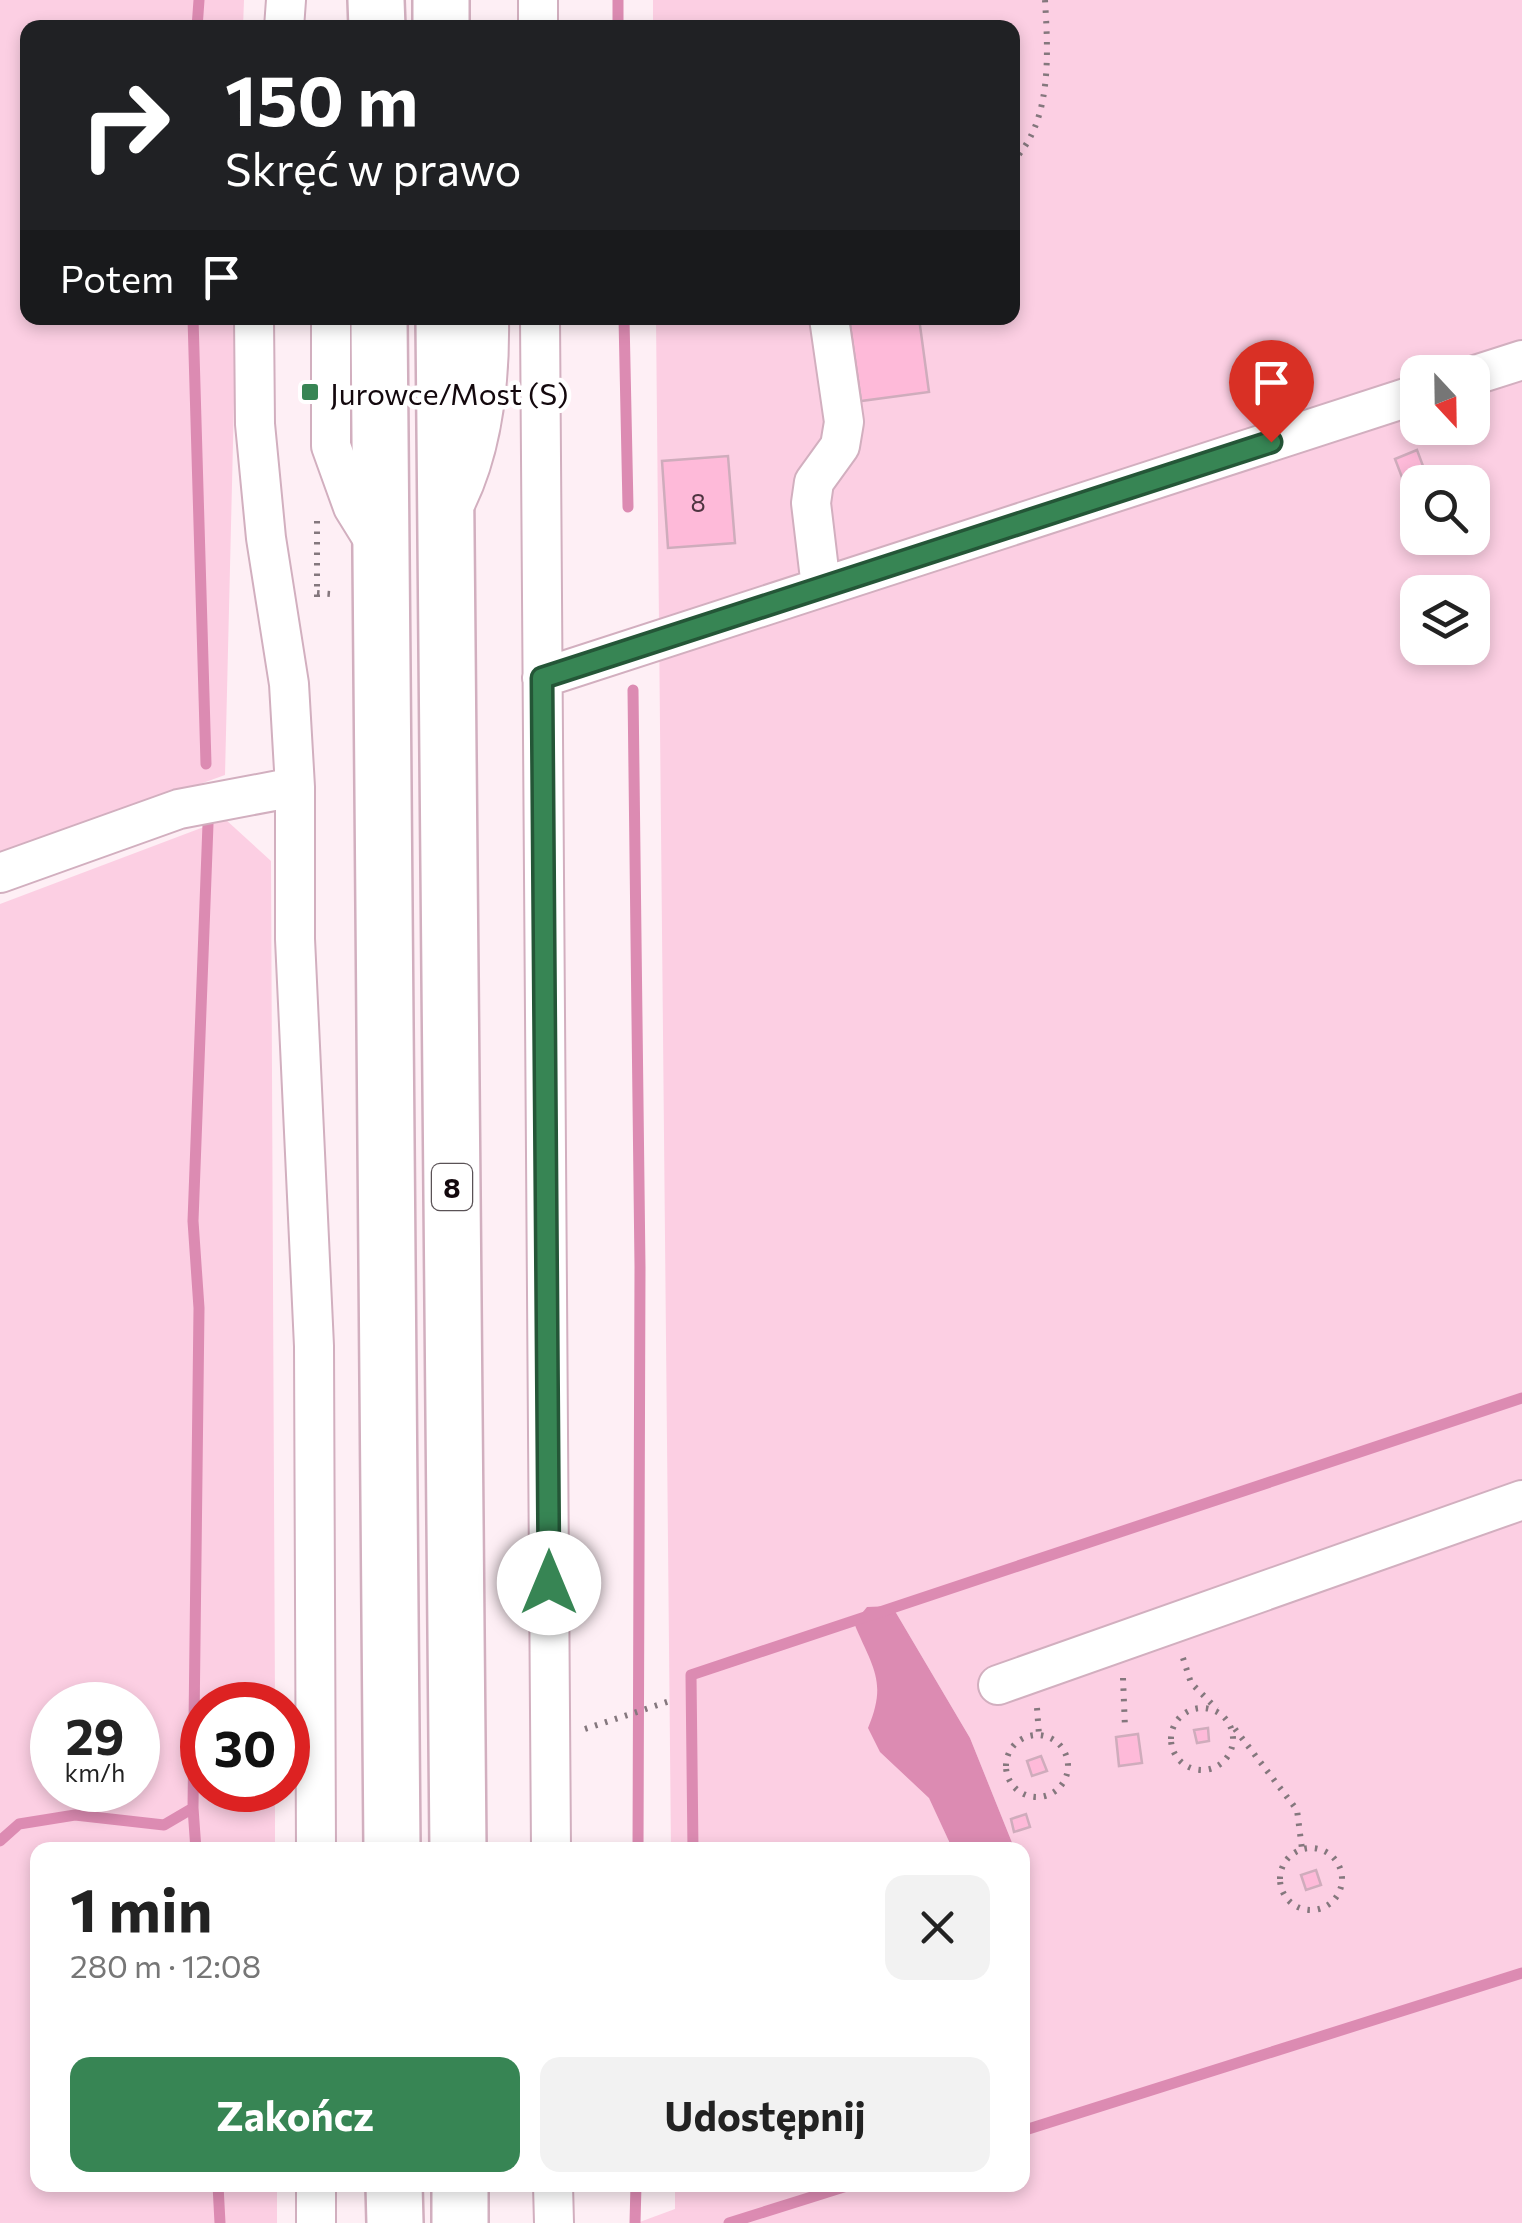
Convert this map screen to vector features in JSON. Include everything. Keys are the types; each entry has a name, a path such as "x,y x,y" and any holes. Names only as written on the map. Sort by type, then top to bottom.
{"highway":[{"path":"379,325 392,1842"},
{"name":"8","path":"444,325 458,1842"},
{"path":"394,2192 394,2223"},
{"path":"460,2192 460,2223"}],"street":[{"path":"254,325 255,424 289,684 294,787 295,939 314,1346 316,1842"},
{"path":"330,325 332,446 353,507 381,552"},
{"path":"445,525 468,476 490,364 489,325"},
{"path":"540,325 551,1842"},
{"path":"820,587 811,503 814,482 840,446 844,422 829,325"},
{"path":"1490,370 1522,360"},
{"path":"542,678 1400,400"},
{"path":"0,873 179,808 294,787"},
{"path":"998,1685 1522,1500"},
{"path":"316,2192 316,2223"},
{"path":"554,2192 554,2223"}],"path":[{"path":"1020,151 1031,136 1044,94 1045,0"},
{"path":"318,593 330,594"},
{"path":"1171,1624 1191,1683 1231,1724 1297,1810 1302,1848"},
{"path":"624,1716 670,1701"},
{"path":"1224,1716 1205,1707 1194,1708 1177,1720 1171,1741 1179,1760 1196,1770 1224,1762 1234,1745 1231,1724"},
{"path":"1028,1735 1050,1737 1065,1752 1064,1781 1050,1795 1020,1793 1005,1768 1011,1748 1028,1735"},
{"path":"1302,1848 1324,1850 1333,1857 1342,1876 1338,1895 1314,1910 1295,1907 1282,1892 1279,1881 1285,1861 1302,1848"}],"shaded area":[{"path":"0,0 244,0 243,20 20,20 20,325 236,325 225,775 0,856"},
{"path":"653,0 1522,0 1522,2223 637,2223 675,2209 675,2192 1030,2192 1030,1842 1012,1842 970,1738 892,1606 854,1623 876,1670 880,1701 909,1775 929,1797 949,1842 671,1842 656,325 1020,325 1020,20 653,20"},
{"path":"225,819 271,861 275,1682 180,1682 180,1812 275,1812 275,1842 30,1842 30,2192 277,2192 277,2223 0,2223 0,904"},
{"path":"892,1606 970,1738 1012,1842 949,1842 929,1798 880,1752 868,1728 877,1698 875,1674 854,1623 867,1607"}],"building":[{"path":"850,325 920,325 929,392 861,401"},
{"path":"1417,450 1423,465 1400,465 1400,472 1395,459"},
{"path":"728,456 735,543 668,548 662,461"},
{"path":"1208,1728 1209,1741 1197,1743 1194,1730"},
{"path":"1138,1734 1142,1763 1119,1766 1116,1737"},
{"path":"1041,1756 1047,1771 1032,1776 1027,1761"},
{"path":"1026,1814 1030,1827 1014,1832 1011,1819"},
{"path":"1316,1870 1321,1885 1306,1890 1301,1875"}],"waterway":[{"path":"198,20 199,0"},
{"path":"618,0 618,20"},
{"path":"193,325 206,764"},
{"path":"624,325 628,507"},
{"path":"633,690 640,1267 638,1842"},
{"path":"0,1841 19,1824 75,1815 164,1825 193,1808 199,1308 193,1221 208,824"},
{"path":"693,1842 691,1675 1522,1398"},
{"path":"193,1812 195,1842"},
{"path":"1030,2128 1522,1973"},
{"path":"218,2192 220,2223"},
{"path":"635,2223 636,2192"},
{"path":"729,2223 828,2192"}],"place":[{"name":"Jurowce/Most (S)","path":"310,392"}],"route":[{"path":"549,1583 542,678 1271,442"}]}
